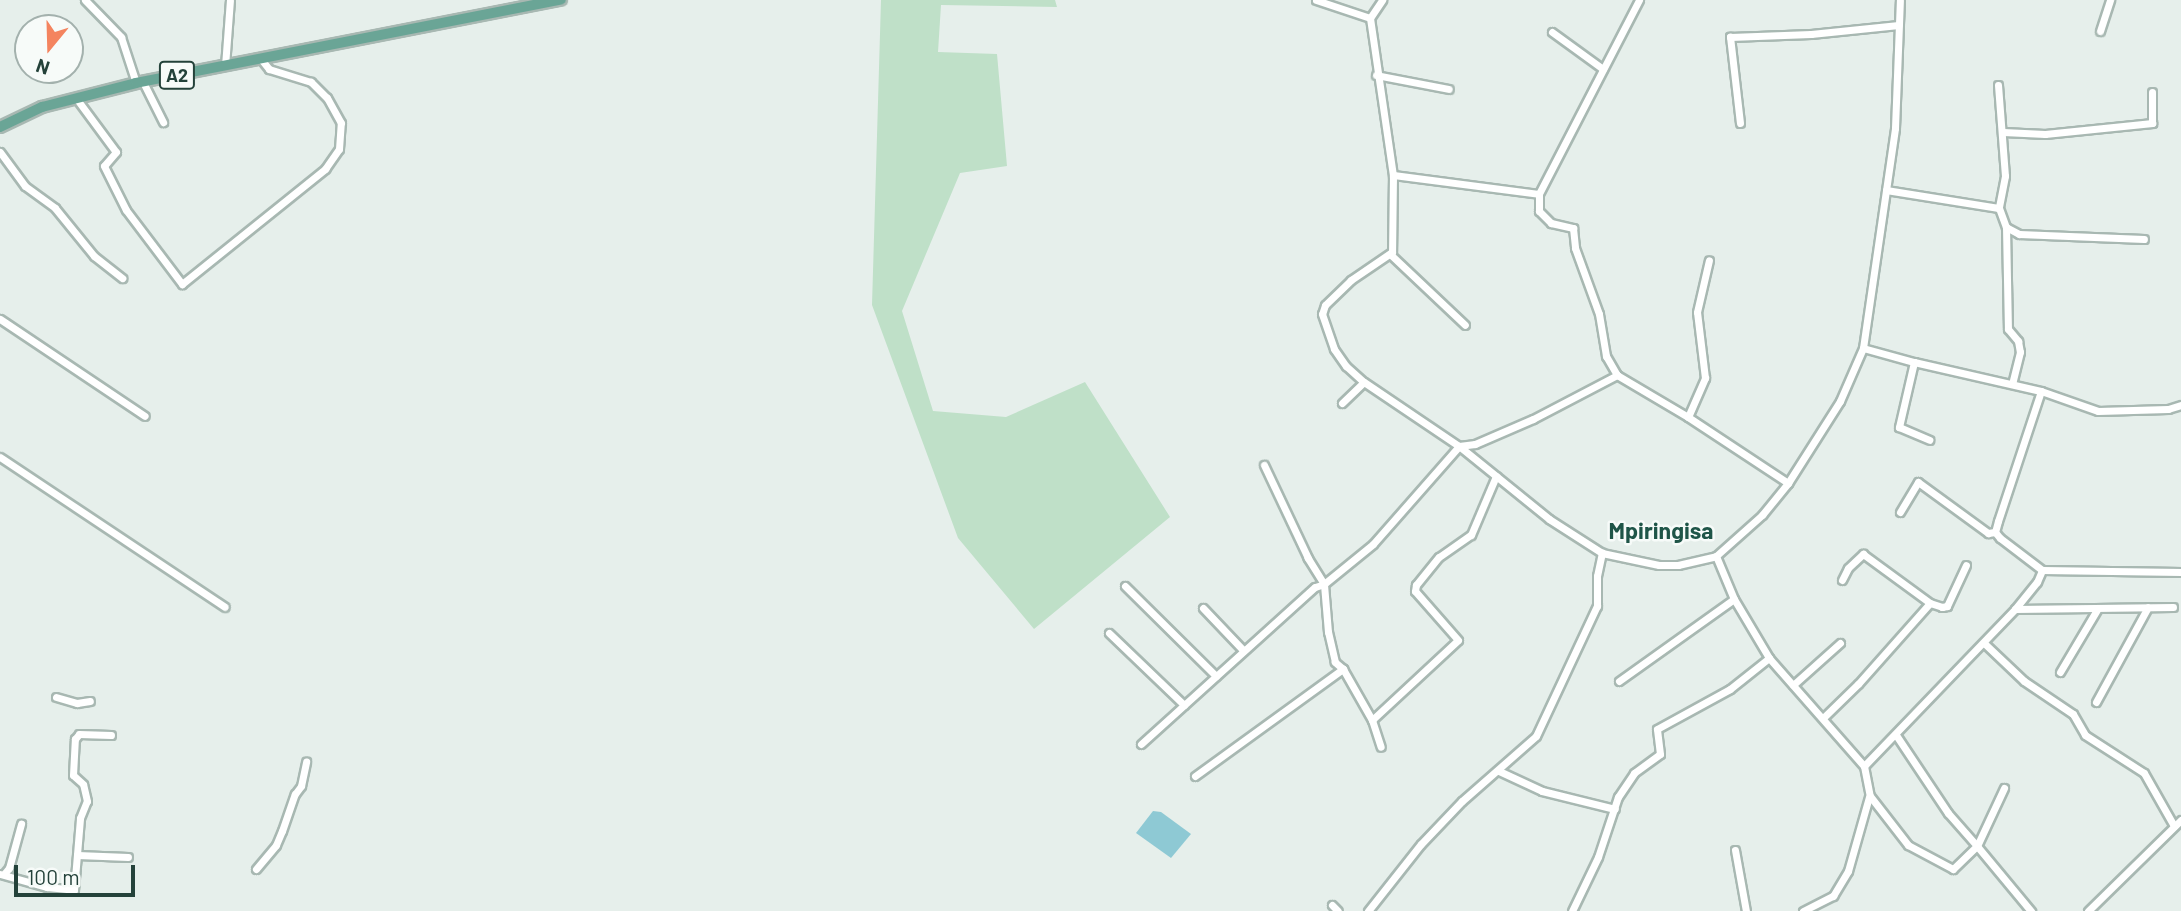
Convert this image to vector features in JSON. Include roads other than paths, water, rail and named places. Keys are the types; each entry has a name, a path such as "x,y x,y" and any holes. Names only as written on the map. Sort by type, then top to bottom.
{"main road":[{"name":"A2","path":"0,127 42,107 139,82 561,0"}],"street":[{"path":"85,0 121,37 139,82 163,122"},
{"path":"225,66 230,0"},
{"path":"1316,0 1370,18"},
{"path":"1382,0 1370,18 1376,75 1393,175 1394,244 1390,254 1351,280 1325,305 1322,314 1335,349 1346,366 1364,382 1459,446 1549,519 1602,553 1659,565 1678,565 1716,556 1762,515 1788,483 1840,401 1863,348 1895,128 1900,0"},
{"path":"1637,0 1539,194 1542,217 1551,223 1573,228 1574,248 1599,314 1606,356 1617,375 1688,417 1788,483"},
{"path":"2100,31 2110,0"},
{"path":"1740,123 1730,37 1811,34 1899,25"},
{"path":"1552,32 1603,69"},
{"path":"75,97 116,152 104,166 126,210 182,284 325,169 339,149 341,123 327,98 311,82 269,69 261,59"},
{"path":"1376,75 1450,89"},
{"path":"1998,86 2005,176 1999,208 2006,227 2008,329 2018,341 2020,352 2012,383"},
{"path":"2003,132 2045,134 2152,123 2152,92"},
{"path":"0,152 25,186 55,208 94,256 121,278"},
{"path":"1393,175 1539,194"},
{"path":"1886,190 1999,208"},
{"path":"2006,227 2019,234 2144,239"},
{"path":"1390,254 1465,325"},
{"path":"1688,417 1705,378 1697,312 1709,260"},
{"path":"0,319 145,416"},
{"path":"1863,348 1913,362 2012,383 2098,411 2168,409 2181,405"},
{"path":"1913,362 1899,427 1929,440"},
{"path":"1141,744 1315,587 1324,584 1373,544 1459,446 1475,444 1533,419 1617,375"},
{"path":"1342,403 1364,382"},
{"path":"1996,532 2041,391"},
{"path":"0,457 225,607"},
{"path":"1264,465 1308,558 1324,584 1328,632 1335,662 1343,669 1373,720 1381,747"},
{"path":"1373,720 1458,640 1415,591 1416,585 1439,557 1471,535 1496,476"},
{"path":"1900,512 1918,482 1988,533 1996,532"},
{"path":"1996,532 2007,546 2042,570 2181,572"},
{"path":"1368,911 1453,809 1536,736 1555,690 1597,606 1597,576 1602,553"},
{"path":"1842,580 1848,568 1863,554 1930,603 1942,607 1947,606 1966,565"},
{"path":"1716,556 1734,599 1769,658 1864,766 1870,796 1908,845 1943,867 1953,869 1977,846 2004,788"},
{"path":"1864,766 2015,609 2037,582 2042,570"},
{"path":"1125,586 1216,676"},
{"path":"1619,681 1734,599"},
{"path":"1823,718 1858,684 1930,603"},
{"path":"2096,702 2148,607"},
{"path":"2015,609 2173,607"},
{"path":"1203,608 1244,650"},
{"path":"2060,672 2098,608"},
{"path":"1109,633 1184,705"},
{"path":"1793,685 1840,643"},
{"path":"1984,643 2024,681 2073,714 2085,735 2144,773 2178,823 2088,911"},
{"path":"1572,911 1598,857 1618,797 1634,773 1660,754 1657,729 1737,684 1769,658"},
{"path":"1195,776 1343,669"},
{"path":"56,696 77,703 90,702"},
{"path":"2,874 47,887 74,890 80,818 87,801 83,784 73,775 75,739 79,734 111,736"},
{"path":"1896,735 1948,813 2031,911"},
{"path":"256,869 276,845 295,793 301,786 306,762"},
{"path":"1499,771 1542,791 1615,809"},
{"path":"1802,911 1833,896 1848,871 1870,796"},
{"path":"2,874 9,868 21,824"},
{"path":"1735,850 1746,911"},
{"path":"77,855 128,857"}],"water":[{"path":"1153,811 1161,812 1191,834 1171,858 1136,833"}],"district":[{"name":"Mpiringisa","path":"1661,530"}]}
